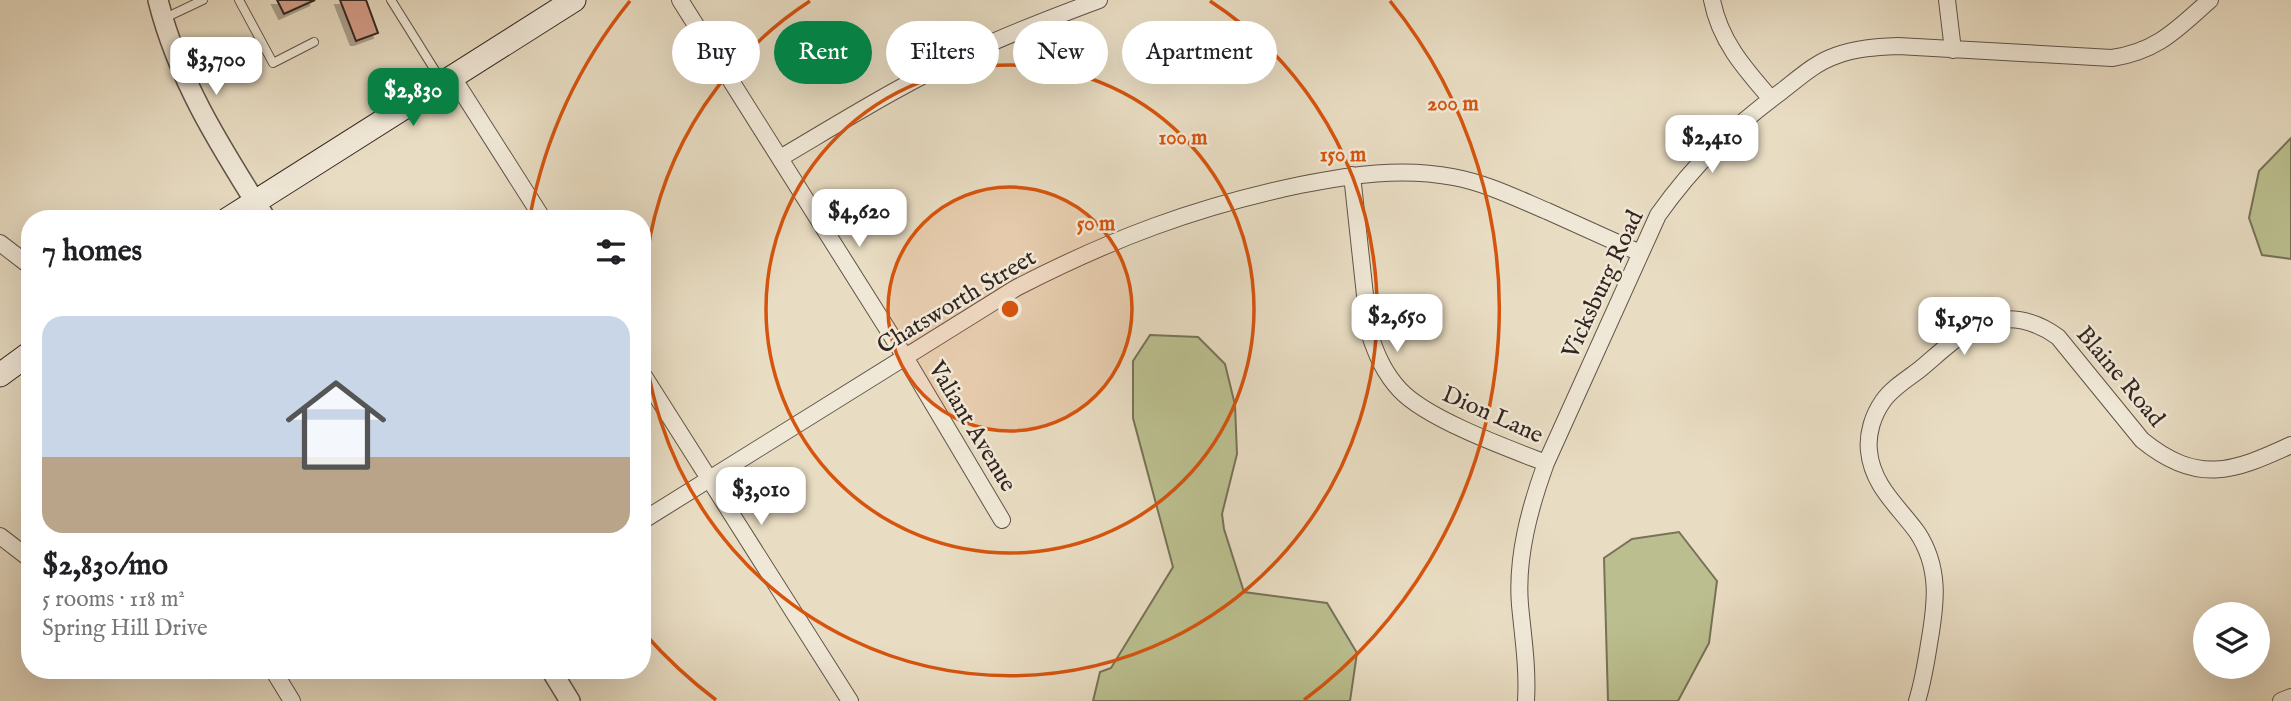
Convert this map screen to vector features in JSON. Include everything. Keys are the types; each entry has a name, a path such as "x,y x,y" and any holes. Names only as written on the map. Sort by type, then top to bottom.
{"main road":[{"path":"260,210 448,80 574,0"},
{"path":"0,375 21,360"}],"street":[{"path":"158,0 176,59 191,94 260,210"},
{"name":"Valiant Avenue","path":"680,0 905,357 1002,520"},
{"path":"780,158 906,84 1035,24 1099,0"},
{"path":"1712,0 1725,40 1736,58 1771,99"},
{"path":"1947,0 1954,50"},
{"path":"2185,0 2187,20"},
{"name":"Vicksburg Road","path":"1526,701 1526,649 1520,603 1521,564 1526,528 1536,491 1546,463 1658,215 1680,183 1706,154 1771,99 1813,67 1834,56 1871,47 1898,46 2112,58 2150,48 2168,37 2210,0"},
{"path":"448,80 537,210"},
{"name":"Chatsworth Street","path":"651,516 1016,288 1131,233 1248,196 1352,175 1420,172 1485,185 1640,253"},
{"name":"Dion Lane","path":"1352,175 1369,332 1376,355 1388,376 1418,405 1546,463"},
{"path":"0,243 21,259"},
{"name":"Blaine Road","path":"1917,701 1923,682 1934,616 1936,581 1923,542 1881,487 1873,471 1869,436 1872,421 1885,397 1966,331 1982,323 2011,319 2029,321 2043,327 2058,337 2143,440 2177,463 2218,470 2239,467 2291,445"},
{"path":"651,387 850,701"},
{"path":"0,536 21,552"},
{"path":"279,679 292,701"},
{"path":"557,679 570,701"},
{"path":"2281,701 2291,696"}],"lane":[{"path":"163,20 203,0"},
{"path":"239,0 274,63 314,42"},
{"path":"391,0 448,80"}],"green space":[{"path":"2291,138 2291,259 2262,255 2249,218 2259,171"},
{"path":"1150,335 1198,337 1225,364 1235,405 1237,454 1222,514 1224,529 1244,592 1327,603 1357,653 1350,701 1093,701 1100,672 1111,668 1173,567 1133,418 1133,361"},
{"path":"1679,532 1717,581 1709,643 1678,701 1608,701 1604,558 1632,539"}],"building":[{"path":"277,0 315,0 284,14"},
{"path":"340,0 366,0 378,33 356,41"}]}
